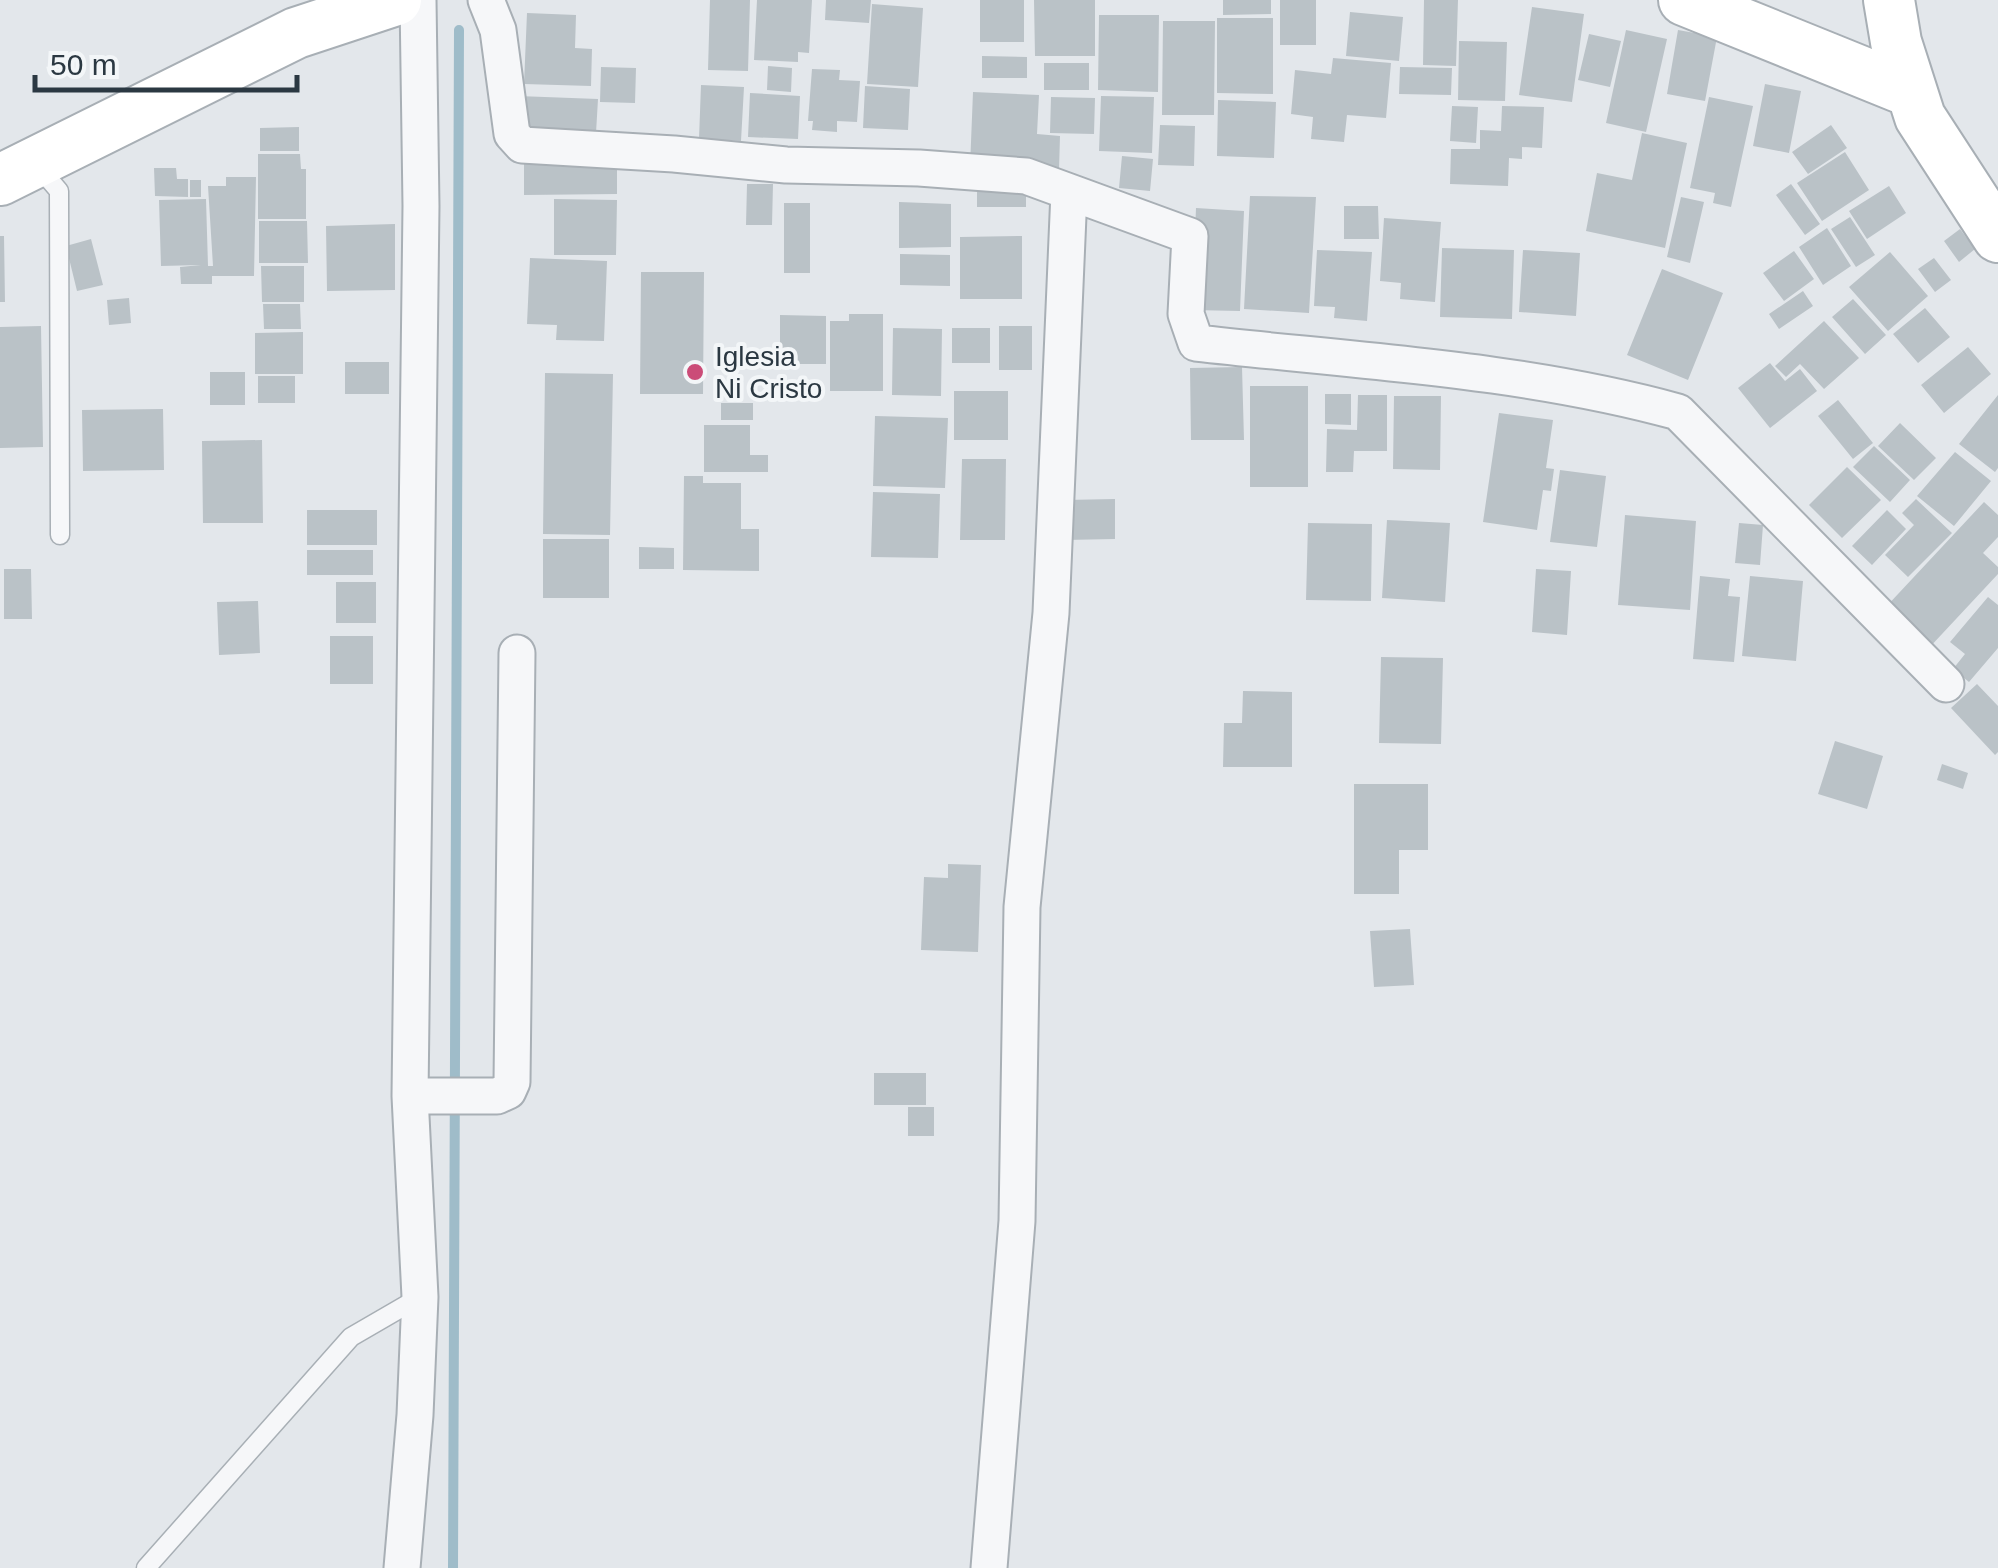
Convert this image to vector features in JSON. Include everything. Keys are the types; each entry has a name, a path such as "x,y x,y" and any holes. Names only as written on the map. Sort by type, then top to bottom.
{"main road":[{"path":"18,172 296,33 396,0"},
{"path":"1684,0 1909,91"},
{"path":"1890,0 1909,91 1934,142 1998,238"}],"street":[{"path":"402,1568 420,1297 418,0"},
{"path":"486,0 498,30 512,134 522,145 1026,176 1190,236 1186,314 1196,343 1476,374 1620,396 1678,412 1946,684"},
{"path":"989,1568 1016,1221 1022,907 1051,613 1070,192"},
{"path":"418,1096 497,1096 508,1091 512,1082 517,653"}],"lane":[{"path":"18,172 59,191 60,535"},
{"path":"146,1568 351,1337 420,1297"}],"building":[{"path":"710,0 750,0 748,71 708,70"},
{"path":"757,0 812,0 809,53 798,52 798,62 754,60"},
{"path":"826,0 871,0 869,23 825,20"},
{"path":"980,0 1024,0 1024,42 980,42"},
{"path":"1034,0 1095,0 1095,56 1035,56"},
{"path":"1223,0 1271,0 1271,14 1223,15"},
{"path":"1280,0 1316,0 1316,45 1280,45"},
{"path":"1424,0 1458,0 1456,66 1423,65"},
{"path":"872,4 923,8 918,87 867,84"},
{"path":"1532,7 1584,14 1572,102 1519,95"},
{"path":"1350,12 1403,17 1399,61 1346,56"},
{"path":"527,13 576,15 575,48 592,49 591,86 524,84"},
{"path":"1099,15 1159,15 1158,92 1098,90"},
{"path":"1217,18 1273,18 1273,94 1217,93"},
{"path":"1163,21 1215,21 1214,115 1162,115"},
{"path":"1626,30 1667,39 1646,132 1606,123"},
{"path":"1678,30 1717,37 1705,101 1667,94"},
{"path":"1589,34 1621,41 1610,87 1578,80"},
{"path":"1459,41 1507,42 1505,101 1458,100"},
{"path":"982,56 1027,57 1027,78 982,78"},
{"path":"1333,58 1391,63 1386,118 1347,115 1344,142 1311,139 1313,117 1291,114 1295,70 1331,74"},
{"path":"1044,63 1089,63 1089,90 1044,90"},
{"path":"768,66 792,68 791,92 767,90"},
{"path":"601,67 636,68 635,103 600,102"},
{"path":"1400,67 1452,68 1451,95 1399,94"},
{"path":"812,69 840,70 839,80 860,81 857,122 837,121 837,132 812,130 813,121 808,121"},
{"path":"1765,84 1801,91 1789,153 1753,146"},
{"path":"701,85 744,87 741,141 699,139"},
{"path":"865,86 910,89 908,130 863,128"},
{"path":"973,92 1039,95 1037,134 1060,136 1059,170 970,167"},
{"path":"750,93 800,96 798,139 748,137"},
{"path":"518,96 598,99 596,133 517,130"},
{"path":"1101,96 1154,97 1152,153 1099,151"},
{"path":"1051,97 1095,98 1094,134 1050,133"},
{"path":"1709,97 1753,106 1731,207 1713,203 1715,193 1690,188"},
{"path":"1218,100 1276,102 1274,158 1217,156"},
{"path":"1452,106 1478,107 1476,143 1450,141"},
{"path":"1502,106 1544,107 1542,148 1522,147 1522,159 1509,158 1508,186 1450,184 1451,149 1480,149 1480,130 1501,131"},
{"path":"1160,125 1195,126 1194,166 1158,165"},
{"path":"1831,125 1847,148 1808,174 1792,152"},
{"path":"299,127 299,151 260,151 260,128"},
{"path":"1642,133 1687,143 1665,248 1586,231 1597,173 1632,180"},
{"path":"1845,152 1869,190 1822,221 1797,183"},
{"path":"258,154 300,154 301,169 306,169 306,219 258,219"},
{"path":"524,155 617,155 617,194 524,195"},
{"path":"1122,156 1153,159 1150,191 1119,188"},
{"path":"154,168 176,168 177,179 188,179 188,197 155,196"},
{"path":"226,177 256,177 254,276 212,276 212,284 181,284 180,267 201,265 161,266 159,200 206,199 208,266 213,266 208,186 226,186"},
{"path":"190,180 201,180 201,197 190,197"},
{"path":"977,182 1026,182 1026,207 977,207"},
{"path":"747,184 773,184 772,225 746,225"},
{"path":"1791,184 1820,224 1805,235 1776,195"},
{"path":"1889,186 1906,213 1867,239 1849,211"},
{"path":"1250,196 1316,197 1309,313 1244,309"},
{"path":"1681,197 1704,202 1690,263 1667,257"},
{"path":"554,199 617,200 616,255 554,255"},
{"path":"899,202 951,204 951,247 899,248"},
{"path":"784,203 810,203 810,273 784,273"},
{"path":"1344,206 1378,206 1379,239 1344,239"},
{"path":"1196,208 1244,211 1240,311 1192,310"},
{"path":"1850,217 1875,255 1856,267 1831,229"},
{"path":"1384,218 1441,222 1435,302 1400,299 1401,283 1380,281"},
{"path":"259,221 307,221 308,263 259,263"},
{"path":"395,224 395,290 327,291 326,226"},
{"path":"1827,228 1851,266 1823,285 1799,247"},
{"path":"1960,229 1975,249 1959,262 1944,241"},
{"path":"0,236 4,236 5,302 0,302"},
{"path":"1022,236 1022,299 960,299 960,237"},
{"path":"91,239 103,285 77,291 66,246"},
{"path":"1442,248 1514,250 1512,319 1440,317"},
{"path":"1317,250 1372,252 1367,321 1334,318 1335,307 1314,306"},
{"path":"1523,250 1580,253 1576,316 1519,312"},
{"path":"1794,251 1814,279 1784,301 1763,273"},
{"path":"1890,252 1928,296 1888,331 1849,287"},
{"path":"900,254 950,255 950,286 900,285"},
{"path":"530,258 607,261 604,341 556,340 557,325 527,324"},
{"path":"1934,258 1951,280 1935,292 1918,269"},
{"path":"261,266 304,266 304,302 262,302"},
{"path":"1662,269 1723,293 1688,380 1627,355"},
{"path":"641,272 704,272 703,394 640,394"},
{"path":"1803,291 1813,306 1779,329 1769,314"},
{"path":"129,298 131,323 109,325 107,300"},
{"path":"1853,299 1886,335 1865,354 1832,317"},
{"path":"263,304 300,304 301,329 264,329"},
{"path":"1925,308 1950,337 1918,363 1893,334"},
{"path":"849,314 883,314 883,391 830,391 830,321 849,321"},
{"path":"780,315 826,316 826,364 780,364"},
{"path":"1824,321 1859,358 1824,389 1800,364 1786,377 1775,366"},
{"path":"41,326 43,447 0,448 0,327"},
{"path":"999,326 1032,326 1032,370 999,370"},
{"path":"893,328 942,329 941,396 892,395"},
{"path":"952,328 990,328 990,363 952,363"},
{"path":"303,332 303,374 255,374 255,333"},
{"path":"1968,347 1991,374 1944,413 1921,385"},
{"path":"345,362 389,362 389,394 345,394"},
{"path":"1770,363 1785,381 1800,369 1817,391 1770,428 1738,388"},
{"path":"1242,367 1244,440 1191,440 1190,368"},
{"path":"210,372 245,372 245,405 210,405"},
{"path":"545,373 613,374 610,535 543,534"},
{"path":"258,376 295,376 295,403 258,403"},
{"path":"1250,386 1308,386 1308,487 1250,487"},
{"path":"954,391 1008,391 1008,440 954,440"},
{"path":"1325,394 1351,394 1351,425 1325,424"},
{"path":"1358,395 1387,395 1387,451 1354,451 1353,472 1326,472 1327,429 1357,430"},
{"path":"1998,395 1998,468 1995,472 1959,444"},
{"path":"1394,396 1441,396 1440,470 1393,469"},
{"path":"1838,400 1873,443 1853,459 1818,416"},
{"path":"721,403 753,403 753,420 721,420"},
{"path":"163,409 164,470 83,471 82,410"},
{"path":"1499,413 1553,420 1546,468 1554,469 1551,491 1543,490 1537,530 1483,522"},
{"path":"875,416 948,418 945,488 873,486"},
{"path":"1900,423 1936,458 1914,480 1878,446"},
{"path":"704,425 750,425 750,455 768,455 768,472 704,472"},
{"path":"262,440 263,523 203,523 202,441"},
{"path":"1874,446 1910,480 1890,502 1853,467"},
{"path":"1955,452 1991,481 1954,526 1917,496"},
{"path":"962,459 1006,459 1005,540 960,540"},
{"path":"1847,467 1881,500 1842,538 1809,505"},
{"path":"1560,470 1606,476 1597,547 1550,542"},
{"path":"684,476 703,476 703,483 741,483 741,529 759,529 759,571 683,570"},
{"path":"873,492 940,494 938,558 871,557"},
{"path":"1115,499 1115,539 1065,540 1065,500"},
{"path":"1916,499 1952,533 1908,577 1885,555 1914,525 1902,513"},
{"path":"1984,502 1998,515 1998,537 1983,553 1998,567 1998,574 1928,649 1884,609"},
{"path":"307,510 377,510 377,545 307,545"},
{"path":"1887,510 1906,529 1872,565 1852,546"},
{"path":"1625,515 1696,521 1690,610 1618,605"},
{"path":"1387,520 1450,523 1445,602 1382,598"},
{"path":"1308,523 1372,524 1371,601 1306,600"},
{"path":"1739,523 1763,525 1760,565 1735,563"},
{"path":"543,539 609,539 609,598 543,598"},
{"path":"639,547 674,548 674,569 639,569"},
{"path":"307,550 373,550 373,575 307,575"},
{"path":"4,569 31,569 32,619 4,619"},
{"path":"1536,569 1571,571 1567,635 1532,632"},
{"path":"1700,576 1730,579 1728,596 1740,597 1734,662 1693,659"},
{"path":"1750,576 1803,581 1796,661 1742,656"},
{"path":"336,582 376,582 376,623 336,623"},
{"path":"1988,597 1998,605 1998,648 1969,682 1953,669 1965,654 1950,642"},
{"path":"258,601 260,653 219,655 217,602"},
{"path":"330,636 373,636 373,684 330,684"},
{"path":"1381,657 1443,658 1441,744 1379,743"},
{"path":"1977,684 1998,706 1995,755 1951,708"},
{"path":"1243,691 1292,692 1292,767 1223,767 1224,723 1242,723"},
{"path":"1835,741 1883,756 1867,809 1818,794"},
{"path":"1942,764 1968,773 1963,789 1937,780"},
{"path":"1354,784 1428,784 1428,850 1399,850 1399,894 1354,894"},
{"path":"948,864 981,865 978,952 921,950 924,877 948,878"},
{"path":"1410,929 1414,985 1374,987 1370,931"},
{"path":"874,1073 926,1073 926,1105 874,1105"},
{"path":"908,1107 934,1107 934,1136 908,1136"}],"waterway":[{"path":"453,1568 459,30"}],"place":[{"name":"Iglesia Ni Cristo","path":"695,372"}]}
